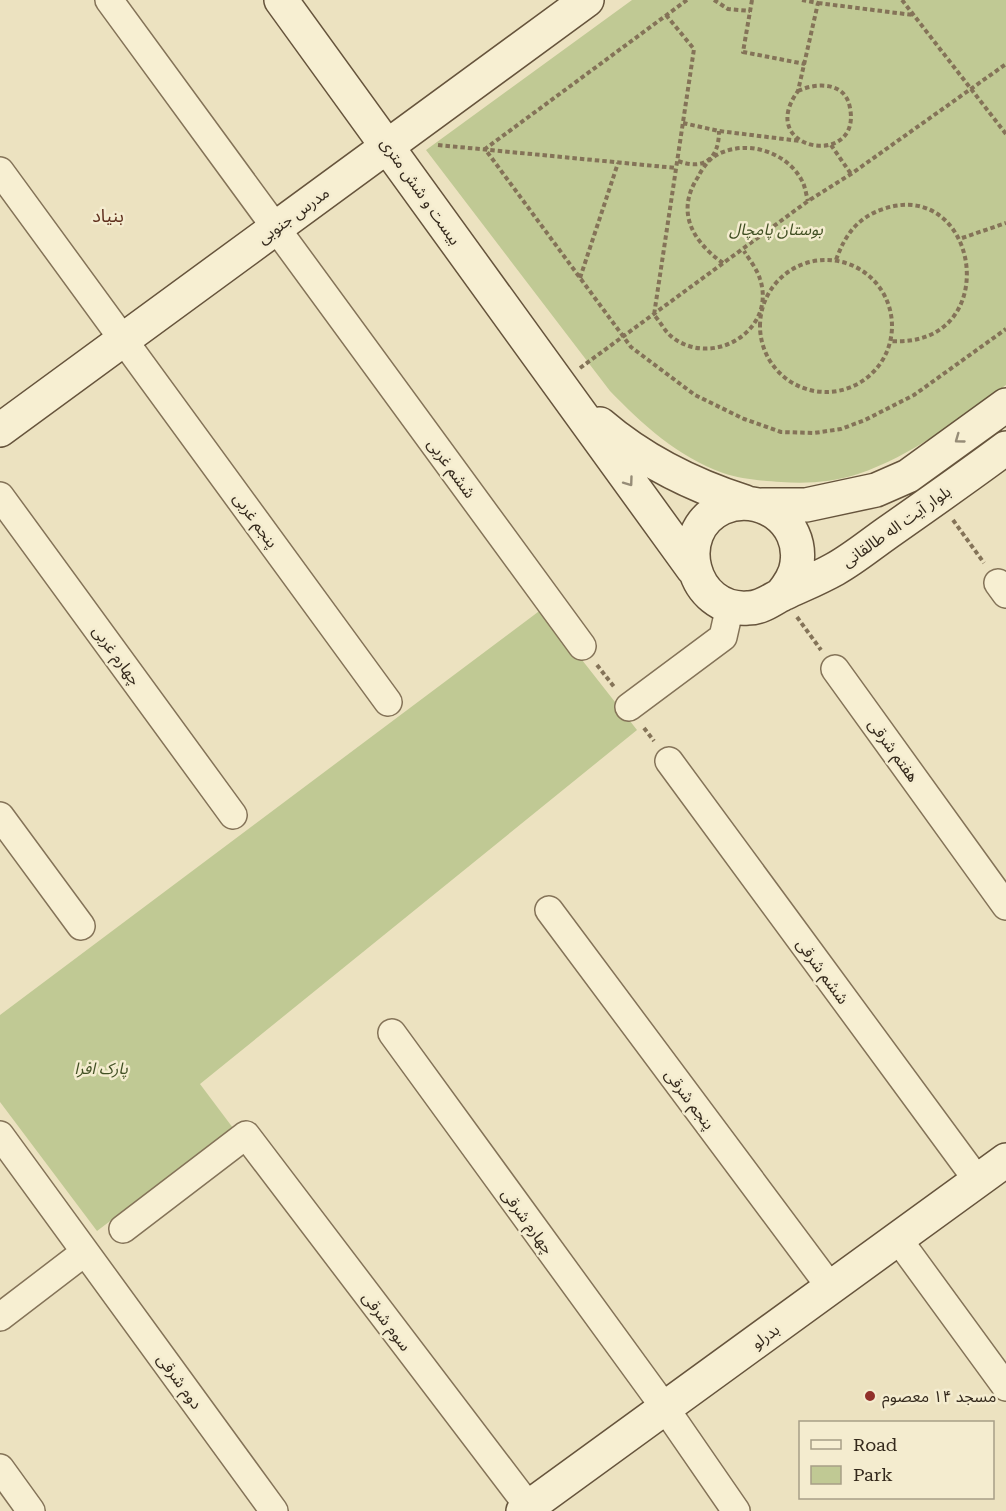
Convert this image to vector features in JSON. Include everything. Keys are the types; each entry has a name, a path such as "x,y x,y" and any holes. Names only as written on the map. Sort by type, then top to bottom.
{"street":[{"name":"ششم غربی","path":"109,0 582,645"},
{"name":"بیست و شش متری","path":"281,0 391,143 557,384 693,569"},
{"name":"مدرس جنوبی","path":"0,430 587,0"},
{"name":"پنجم غربی","path":"0,171 388,702"},
{"name":"بیست و شش متری","path":"557,384 623,443 702,488 754,504"},
{"name":"بلوار آیت اله طالقانی","path":"754,504 806,505 876,490 908,476 1006,405"},
{"name":"بلوار آیت اله طالقانی","path":"781,595 836,569 1006,448"},
{"name":"چهارم غربی","path":"0,495 233,815"},
{"path":"729,504 754,504 778,514 790,528 797,545 798,563 792,580 781,595 766,604 748,608 730,606 714,598 701,585 693,569 692,553 695,537 703,523 715,512 729,504"},
{"path":"628,707 723,637 730,606"},
{"name":"هفتم شرقی","path":"835,669 1006,906"},
{"name":"ششم شرقی","path":"669,761 978,1181"},
{"path":"0,816 81,926"},
{"name":"پنجم شرقی","path":"549,910 831,1288"},
{"name":"چهارم شرقی","path":"392,1033 665,1408 736,1511"},
{"name":"دوم شرقی","path":"0,1135 274,1511"},
{"name":"سوم شرقی","path":"123,1229 246,1135 526,1509"},
{"name":"بدرلو","path":"526,1509 1006,1160"},
{"path":"898,1239 1006,1387"},
{"path":"0,1317 85,1252"},
{"path":"0,1468 31,1511"}],"path":[{"path":"485,149 687,0"},
{"path":"714,0 728,9 750,11"},
{"path":"752,0 742,52 805,64"},
{"path":"802,0 914,15"},
{"path":"902,0 1006,134"},
{"path":"800,141 791,130 787,116 790,102 798,91 818,3"},
{"path":"666,15 694,49 654,315 671,336 696,348 711,350 736,341 747,332 762,308 772,286 790,270 812,261 836,260 857,267 874,280 886,298 892,320 890,341 882,361 869,376 850,387 830,392 809,390 790,381 774,367 761,339 759,328 762,308 760,277 744,251"},
{"path":"557,384 723,263 744,251 808,201 851,174 1006,64"},
{"path":"683,123 719,131 800,141 815,147 831,145 844,136 851,122 850,106 842,93 829,84 813,84 798,91"},
{"path":"719,131 719,146 692,186 688,208 692,231 705,250 723,263"},
{"path":"391,143 485,149 676,168"},
{"path":"831,145 851,174"},
{"path":"678,160 689,165 700,164 744,148 767,151 787,162 801,180 808,201"},
{"path":"485,149 631,347 695,394 744,419 781,432 798,434 841,429 875,415 914,395 1006,328"},
{"path":"580,278 618,163"},
{"path":"836,260 842,241 855,225 871,213 891,206 911,206 931,211 949,222 962,238 970,256 972,276 969,296 960,313 946,328 929,337 910,342 890,341"},
{"path":"962,238 1006,223"},
{"path":"937,498 1002,589"},
{"path":"781,595 835,669"},
{"path":"582,645 669,761"}],"green space":[{"name":"بوستان پامچال","path":"632,0 1006,0 1006,385 935,435 897,457 848,477 801,483 744,478 707,466 676,449 610,391 426,150"},
{"name":"پارک افرا","path":"542,609 637,730 200,1084 233,1128 97,1231 0,1102 0,1015"}],"place":[{"name":"مسجد ۱۴ معصوم","path":"870,1396"}],"district":[{"name":"بنیاد","path":"108,216"}]}
